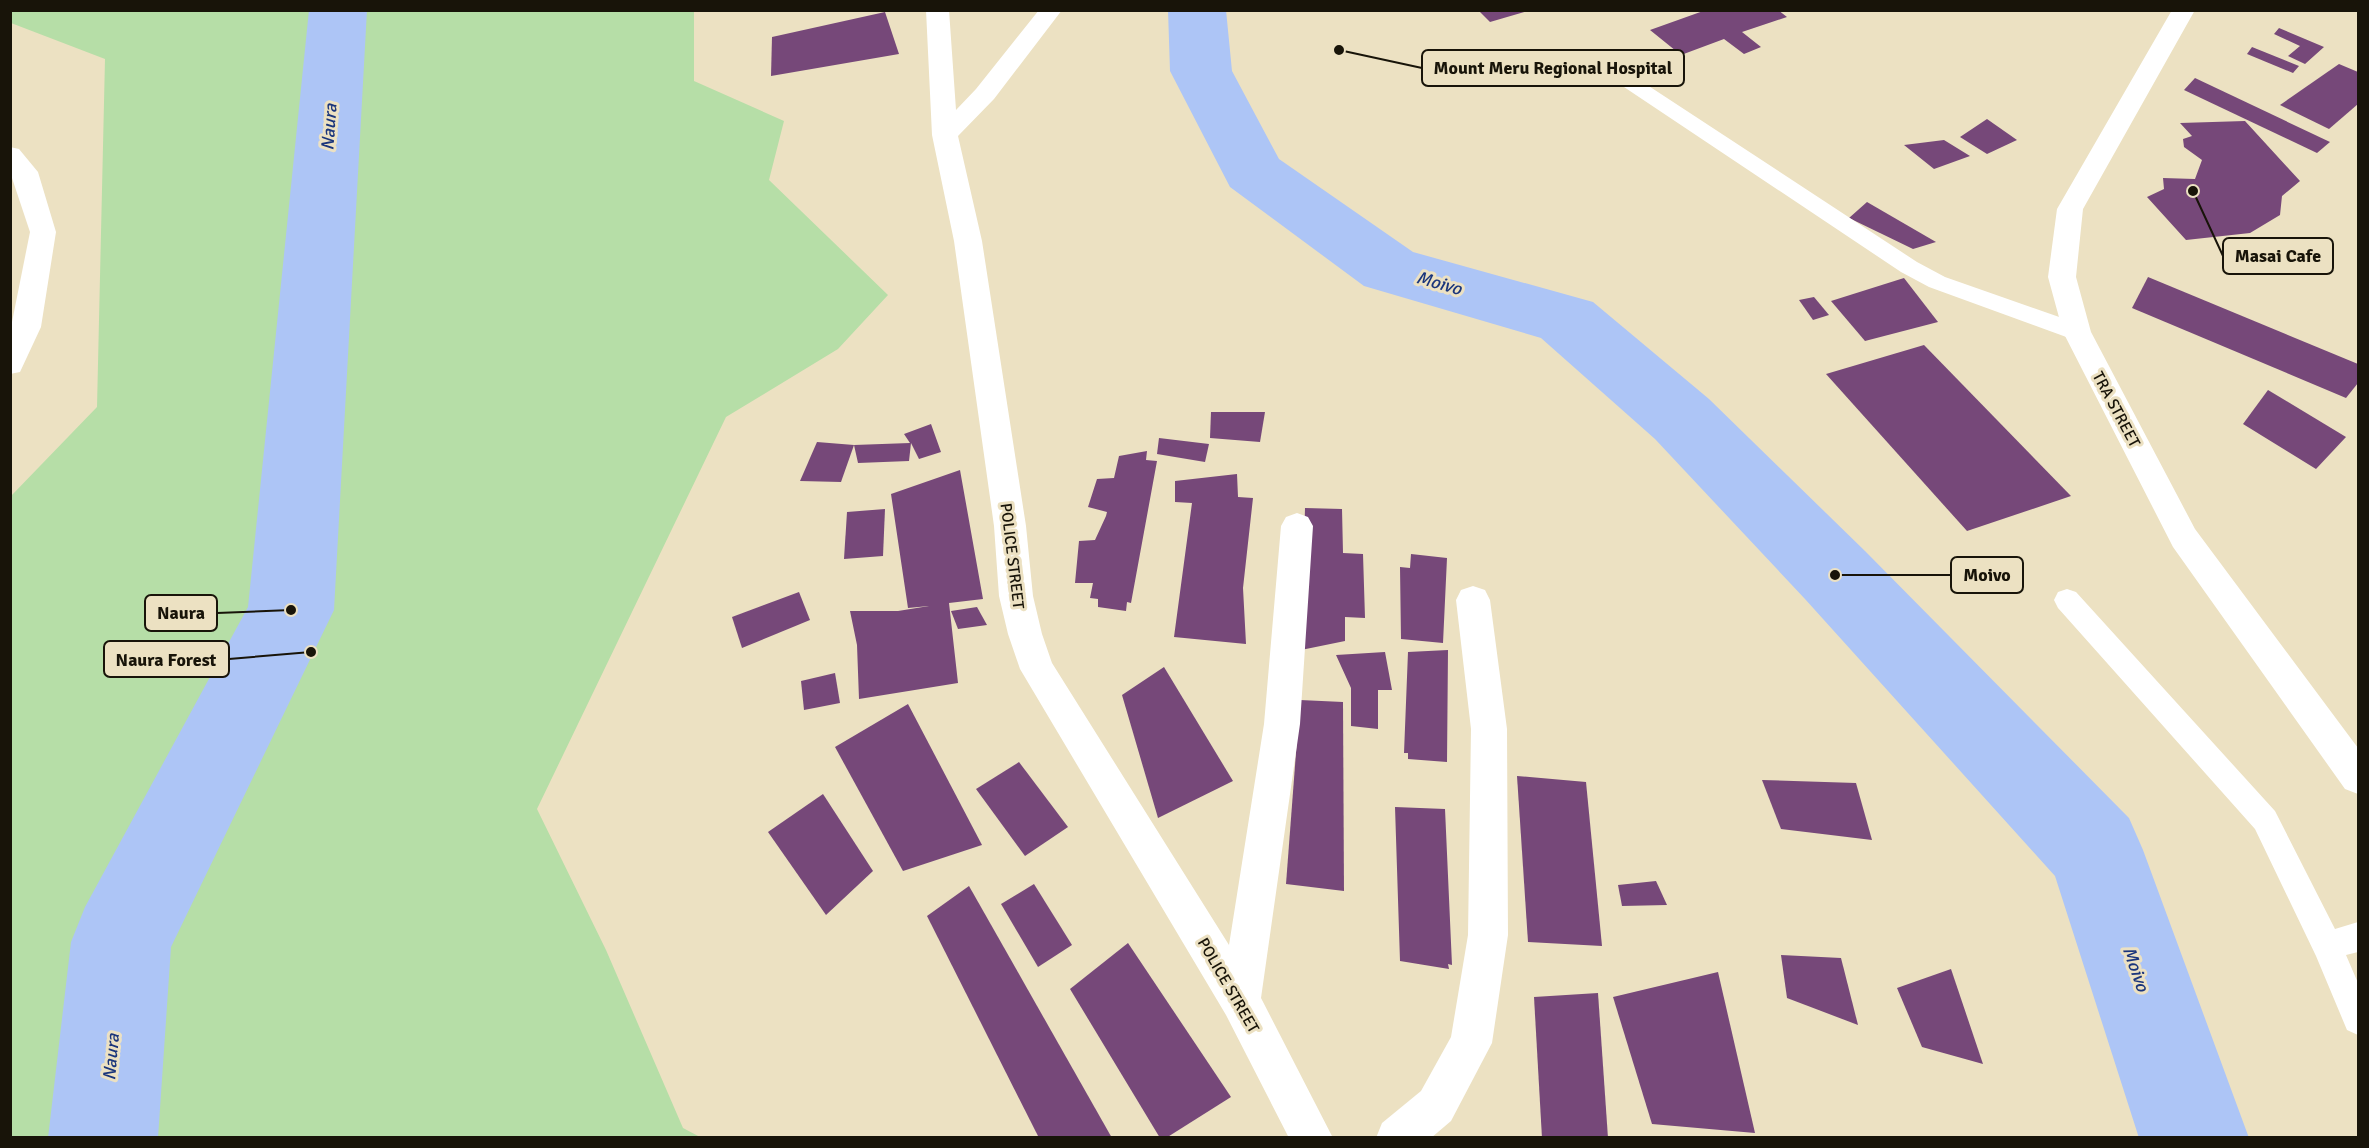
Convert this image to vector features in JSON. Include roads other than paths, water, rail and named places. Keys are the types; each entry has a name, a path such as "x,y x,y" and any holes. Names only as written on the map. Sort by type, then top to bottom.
{"street":[{"name":"POLICE STREET","path":"937,10 945,135 968,241 1010,526 1016,596 1025,634 1037,669 1240,1001 1312,1137"},
{"path":"945,135 985,94 1051,10"},
{"name":"TRA STREET","path":"2184,10 2070,209 2062,277 2077,332 2184,538 2358,777"},
{"path":"10,155 25,172 43,232 27,327 10,364"},
{"path":"1240,1001 1282,724 1297,526"},
{"path":"1397,1137 1436,1106 1471,1043 1488,935 1489,729 1473,600"}],"lane":[{"path":"1628,81 1909,267 1937,282 2077,332"},
{"path":"2067,600 2265,820 2327,946 2358,1019"},
{"path":"2327,946 2358,937"}],"waterway":[{"name":"Naura","path":"103,1138 121,942 291,610 338,10"},
{"name":"Moivo","path":"1197,10 1201,71 1253,172 1389,269 1567,320 1682,419 1835,575 2095,850 2194,1138"}],"place":[{"name":"Mount Meru Regional Hospital","path":"1339,50"},
{"name":"Masai Cafe","path":"2193,191"},
{"name":"Moivo","path":"1835,575"},
{"name":"Naura","path":"291,610"},
{"name":"Naura Forest","path":"311,652"}]}
